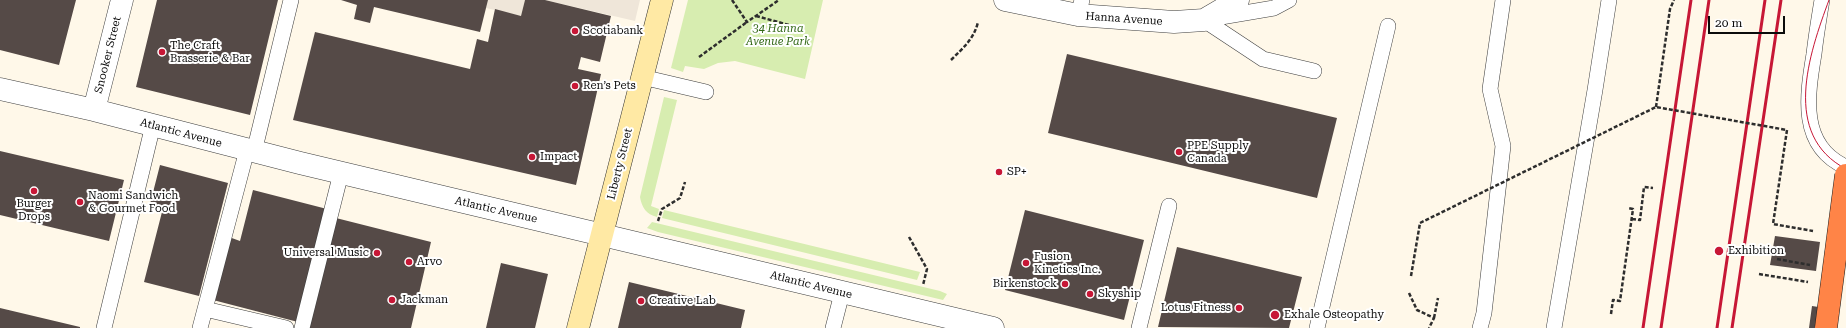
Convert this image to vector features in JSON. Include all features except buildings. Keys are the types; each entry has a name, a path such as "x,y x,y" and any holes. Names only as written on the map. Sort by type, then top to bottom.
{"highway":[{"path":"1826,328 1846,175"}],"street":[{"name":"Snooker Street","path":"94,110 122,0"},
{"name":"Liberty Street","path":"578,328 662,0"},
{"name":"Hanna Avenue","path":"1005,0 1080,8 1174,22 1204,20 1238,0"},
{"name":"Atlantic Avenue","path":"0,89 94,110 341,173 993,328"}],"lane":[{"path":"200,328 251,151 291,0"},
{"path":"1204,20 1274,8 1289,0"},
{"path":"1480,328 1484,313 1503,146 1490,89 1503,0"},
{"path":"1554,328 1596,90 1609,0"},
{"path":"1822,0 1809,84 1808,116 1812,132 1821,147 1830,157 1846,167"},
{"path":"1204,20 1262,58 1314,71"},
{"path":"1317,328 1388,26"},
{"path":"642,77 706,92"},
{"path":"104,328 153,125"},
{"path":"302,328 341,173"},
{"path":"1139,328 1169,206"},
{"path":"833,328 842,293"},
{"path":"205,309 286,328"}],"path":[{"path":"732,0 747,22"},
{"path":"699,57 779,0"},
{"path":"1656,107 1670,8 1674,0"},
{"path":"756,16 789,25"},
{"path":"951,60 968,44 976,31 978,22"},
{"path":"1411,276 1420,223 1656,107 1787,130 1773,224 1800,229"},
{"path":"658,221 662,209 680,198 685,182"},
{"path":"1632,219 1640,220 1644,187 1653,188"},
{"path":"1611,314 1613,300 1620,301 1634,208 1628,208"},
{"path":"909,237 927,269 923,285"},
{"path":"1777,259 1814,265"},
{"path":"1759,274 1810,282"},
{"path":"1408,293 1417,310 1434,318"},
{"path":"1429,328 1434,318 1438,298"}],"green space":[{"name":"34 Hanna Avenue Park","path":"688,0 823,0 805,79 735,61 718,63 704,69 685,66 683,72 671,68"},
{"path":"664,97 677,100 651,206 659,209 657,217 645,210 640,197"},
{"path":"664,210 920,272 917,280 662,218"},
{"path":"652,222 940,291 947,294 943,300 658,232 647,228"}],"shaded area":[{"path":"488,0 525,0 521,16 486,8"},
{"path":"545,0 640,0 635,21"}],"tram line":[{"path":"1829,0 1821,21 1808,68 1806,92 1807,115 1813,136 1826,154 1846,169"}],"railway":[{"path":"1643,328 1691,0"},
{"path":"1661,328 1709,0"},
{"path":"1717,328 1765,0"},
{"path":"1732,328 1781,0"}],"place":[{"name":"Scotiabank","path":"575,31"},
{"name":"The Craft Brasserie & Bar","path":"162,52"},
{"name":"Ren’s Pets","path":"575,86"},
{"name":"PPE Supply Canada","path":"1179,152"},
{"name":"Impact","path":"532,157"},
{"name":"SP+","path":"999,172"},
{"name":"Burger Drops","path":"34,191"},
{"name":"Naomi Sandwich & Gourmet Food","path":"80,202"},
{"name":"Exhibition","path":"1719,251"},
{"name":"Universal Music","path":"377,253"},
{"name":"Arvo","path":"409,262"},
{"name":"Fusion Kinetics Inc.","path":"1026,263"},
{"name":"Birkenstock","path":"1065,284"},
{"name":"Skyship","path":"1090,294"},
{"name":"Jackman","path":"392,300"},
{"name":"Creative Lab","path":"641,301"},
{"name":"Lotus Fitness","path":"1239,308"},
{"name":"Exhale Osteopathy","path":"1275,315"}]}
